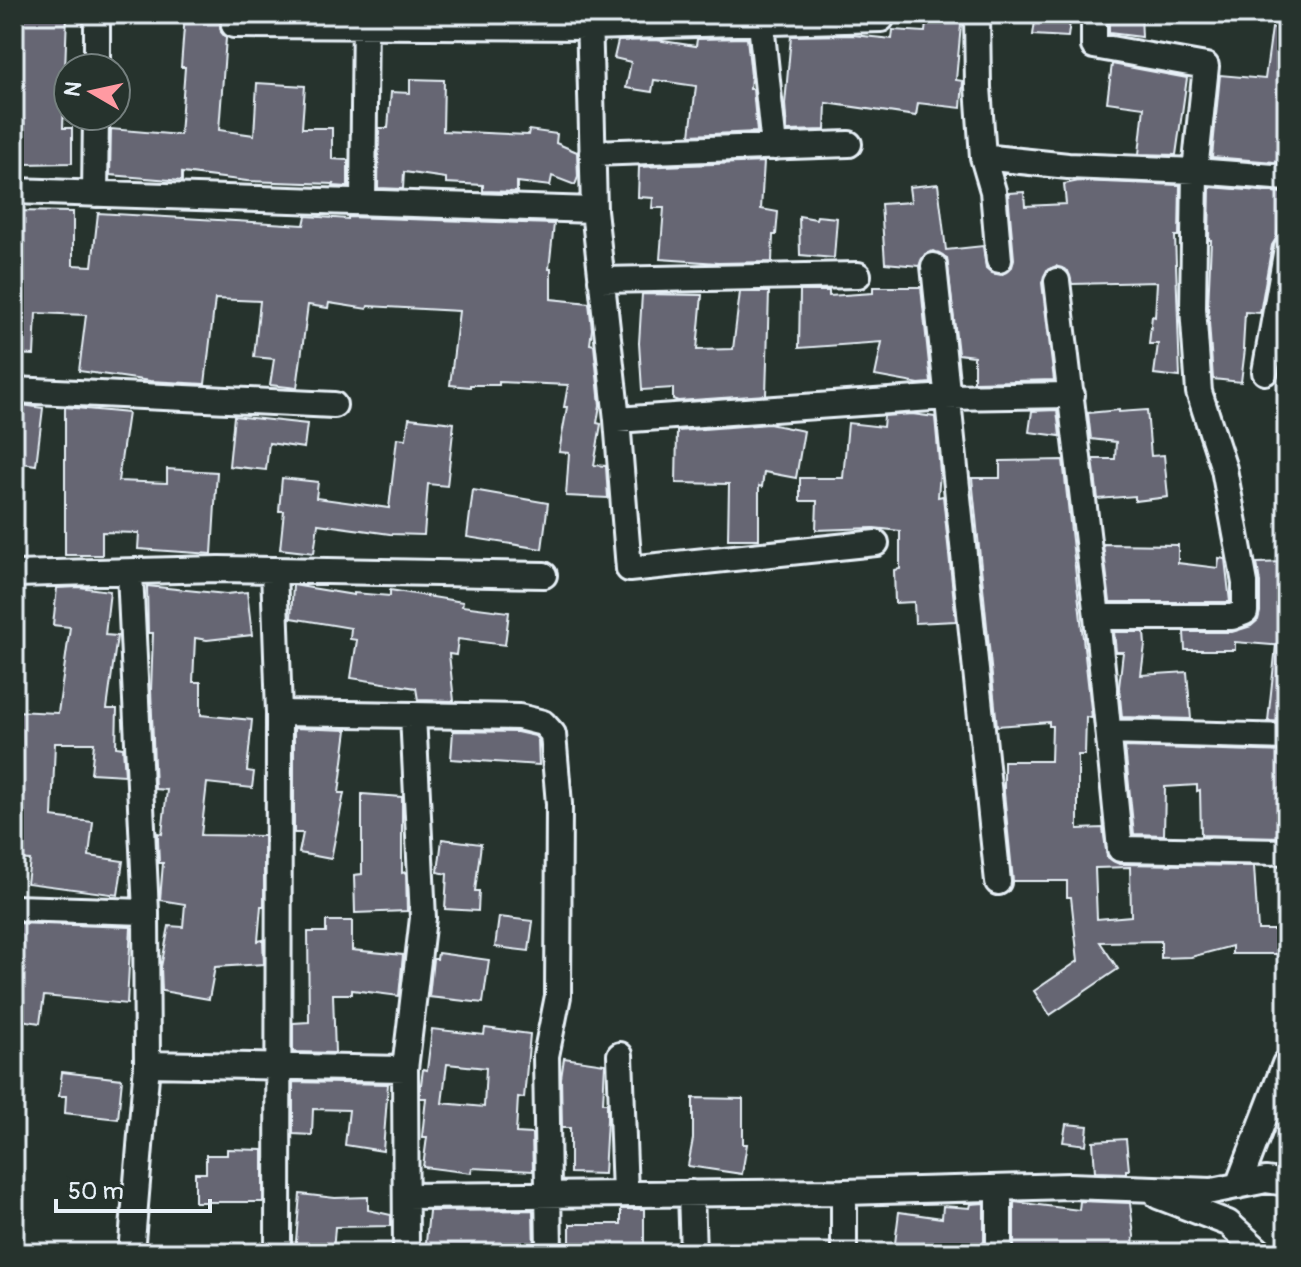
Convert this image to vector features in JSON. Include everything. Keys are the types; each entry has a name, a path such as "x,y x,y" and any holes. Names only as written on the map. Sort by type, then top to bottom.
{"street":[{"path":"97,14 97,52"},
{"path":"234,14 234,25 365,20 881,19 880,14"},
{"path":"977,14 983,157 993,191 999,260"},
{"path":"1094,14 1094,46 1206,66 1195,171 1193,308 1199,392 1224,469 1245,583 1245,612 1232,617 1097,617"},
{"path":"760,18 774,147"},
{"path":"363,202 365,20"},
{"path":"589,21 594,210 617,420 629,569 876,543"},
{"path":"95,194 96,132"},
{"path":"592,153 849,144"},
{"path":"983,157 1068,166 1287,178"},
{"path":"14,191 594,210"},
{"path":"1265,372 1287,248"},
{"path":"934,266 998,882"},
{"path":"601,280 858,275"},
{"path":"1057,281 1097,617 1120,849 1287,852"},
{"path":"14,390 334,405"},
{"path":"617,420 946,397 1072,395"},
{"path":"274,570 279,713 278,1253"},
{"path":"14,574 274,570 544,575"},
{"path":"130,573 146,912 147,1064 131,1253"},
{"path":"279,713 519,717 543,723 553,734 559,804 558,996 546,1056 549,1253"},
{"path":"406,1253 405,1069 423,918 413,715"},
{"path":"1109,732 1287,737"},
{"path":"14,908 146,912"},
{"path":"620,1055 625,1194"},
{"path":"147,1064 405,1069"},
{"path":"1238,1186 1285,1064"},
{"path":"406,1196 844,1192 1069,1186 1212,1191 1266,1180 1287,1183"},
{"path":"999,1188 999,1253"},
{"path":"1137,1189 1228,1223 1261,1253"},
{"path":"844,1192 844,1253"},
{"path":"691,1193 693,1253"}],"building":[{"path":"14,14 67,14 66,52 52,52 52,132 72,132 72,163 25,164 24,120 20,120 22,44 14,44"},
{"path":"185,14 219,14 221,32 226,38 219,130 254,135 257,83 305,86 302,128 332,128 332,159 348,160 348,187 247,181 182,173 182,181 110,175 111,132 180,135 185,67 181,67"},
{"path":"927,14 962,14 956,80 963,81 961,108 918,103 916,116 826,103 825,130 787,131 785,104 791,36 853,35 892,39 893,30 925,32"},
{"path":"1036,14 1071,14 1068,37 1033,35"},
{"path":"1109,14 1141,14 1142,37 1109,33"},
{"path":"1272,28 1287,30 1287,163 1212,157 1220,75 1265,79"},
{"path":"747,38 750,89 753,89 757,132 690,135 696,86 654,80 652,92 626,88 631,62 614,58 618,41 656,40 696,46 697,39"},
{"path":"1112,64 1187,78 1176,155 1139,154 1144,107 1107,102"},
{"path":"410,79 444,80 443,131 528,135 529,130 557,134 556,143 577,152 578,177 575,185 552,176 550,186 517,182 517,192 483,191 483,185 446,183 446,178 404,172 403,189 378,188 379,128 388,128 391,92 410,93"},
{"path":"764,162 761,209 778,212 772,262 718,263 660,259 664,208 652,208 653,198 638,197 639,167"},
{"path":"1079,181 1180,185 1179,236 1175,236 1180,377 1154,374 1158,344 1149,344 1152,316 1155,317 1157,282 1072,284 1068,271 1056,266 1047,270 1042,283 1054,380 974,382 974,356 958,354 947,258 933,251 925,254 919,266 885,263 881,204 911,202 909,187 938,184 946,250 983,246 986,268 1001,275 1012,267 1014,259 1008,193 1024,192 1025,206 1066,204 1064,184"},
{"path":"1210,187 1283,193 1260,313 1245,312 1241,382 1213,379 1208,308"},
{"path":"14,211 73,212 73,265 92,266 98,213 304,225 306,216 554,224 549,269 551,299 589,303 590,344 594,345 600,405 597,423 601,424 594,465 606,466 608,498 566,496 569,453 559,452 568,385 499,382 499,385 470,387 450,385 459,311 368,306 367,309 329,303 328,308 308,305 297,388 270,385 274,359 254,357 260,301 215,299 205,384 150,381 79,371 86,315 36,313 34,355 14,354"},
{"path":"799,216 837,218 834,258 800,255"},
{"path":"873,287 921,287 931,383 919,384 875,376 882,342 799,348 800,291 829,291 829,296 873,293"},
{"path":"740,292 769,292 766,395 678,401 673,399 673,388 642,390 639,343 642,294 702,295 697,350 733,349"},
{"path":"22,405 43,408 36,465 15,462"},
{"path":"65,407 128,413 118,481 167,483 167,469 217,472 212,554 138,549 139,533 102,532 102,555 65,555"},
{"path":"1057,410 1060,436 1029,432 1032,411"},
{"path":"1147,410 1151,456 1164,455 1168,497 1135,501 1135,496 1098,499 1093,459 1115,459 1116,442 1091,439 1088,413"},
{"path":"912,414 935,417 940,472 938,497 943,496 956,621 915,623 914,602 895,603 894,570 900,569 900,531 874,528 816,530 817,501 800,501 800,478 843,478 848,423 883,427 884,416"},
{"path":"234,416 307,424 304,448 269,443 266,470 229,466"},
{"path":"409,418 454,423 447,486 428,484 424,535 390,534 318,524 314,553 280,549 284,511 279,511 282,478 318,482 316,498 389,508 397,438 406,439"},
{"path":"769,424 804,431 796,478 764,472 762,487 759,486 759,539 728,539 729,484 676,483 677,431"},
{"path":"1063,460 1092,718 1086,717 1085,755 1078,755 1078,829 1103,828 1107,857 1119,864 1254,866 1258,930 1287,930 1285,954 1232,954 1232,946 1191,957 1161,958 1161,941 1100,942 1118,969 1050,1015 1034,991 1078,961 1067,881 1013,881 1004,761 1051,761 1052,726 1049,722 997,726 972,478 1000,478 1000,461","holes":["1130,867 1131,916 1097,919 1095,868"]},
{"path":"473,490 548,503 542,549 467,537"},
{"path":"1103,544 1178,545 1178,563 1218,568 1219,558 1225,559 1230,602 1110,602"},
{"path":"1287,562 1287,722 1268,721 1276,645 1235,642 1235,650 1185,650 1184,632 1232,632 1251,626 1258,620 1260,612 1257,563"},
{"path":"293,585 354,595 390,596 390,590 463,602 462,606 509,612 505,645 458,639 456,655 449,654 454,701 418,700 416,688 351,678 357,640 350,639 351,628 291,618"},
{"path":"147,586 226,594 247,592 252,635 207,640 195,638 193,682 201,682 201,715 252,720 247,771 254,772 252,788 207,783 201,835 264,836 264,906 261,906 258,941 263,940 264,964 215,967 209,999 162,991 161,967 169,926 183,927 185,904 160,900 163,863 159,863 158,833 162,834 167,790 155,789 151,690 153,633 148,633"},
{"path":"57,588 110,591 105,635 117,636 107,709 117,709 116,747 123,748 125,775 91,773 94,743 55,743 52,817 93,822 89,856 123,861 118,895 27,883 30,860 14,859 14,711 58,713 70,627 53,625"},
{"path":"1114,632 1144,632 1141,675 1187,672 1191,719 1122,717 1119,687 1123,652 1116,652"},
{"path":"294,728 347,730 339,793 344,793 331,859 299,853 303,833 294,833"},
{"path":"453,731 517,732 535,736 538,740 539,765 451,759"},
{"path":"1125,747 1287,752 1287,791 1283,790 1286,837 1201,835 1200,790 1197,791 1197,785 1165,787 1164,835 1134,834"},
{"path":"362,794 402,797 402,873 406,872 407,911 355,913 354,875 362,874"},
{"path":"442,839 481,844 475,891 479,891 478,911 445,909 447,874 438,872"},
{"path":"499,917 533,921 529,951 495,947"},
{"path":"326,921 352,921 352,950 403,955 399,996 352,990 352,994 333,994 335,1053 293,1052 293,1023 309,1022 308,932 326,932"},
{"path":"14,923 131,927 127,1004 44,996 40,1023 14,1019"},
{"path":"438,953 489,960 483,1003 429,997 433,959 437,959"},
{"path":"485,1028 530,1034 524,1098 518,1097 516,1133 532,1134 533,1171 472,1168 471,1173 423,1167 427,1137 422,1137 426,1098 420,1098 420,1092 423,1069 427,1070 432,1029 484,1035","holes":["447,1064 486,1068 484,1107 442,1103"]},
{"path":"564,1058 605,1064 603,1103 607,1103 607,1120 604,1174 570,1173 570,1128 562,1128 561,1078"},
{"path":"62,1072 122,1079 118,1119 65,1113 66,1096 59,1096"},
{"path":"293,1082 388,1084 383,1151 345,1145 349,1110 313,1109 312,1135 293,1134"},
{"path":"693,1098 743,1099 743,1144 747,1144 742,1174 688,1166 693,1139"},
{"path":"1066,1124 1088,1126 1086,1145 1063,1142"},
{"path":"1126,1139 1129,1170 1126,1173 1095,1172 1093,1141"},
{"path":"227,1149 263,1150 263,1202 195,1202 195,1173 206,1173 206,1155 227,1155"},
{"path":"300,1194 335,1198 368,1197 368,1210 391,1215 391,1226 335,1227 333,1253 295,1253"},
{"path":"1080,1201 1130,1203 1134,1236 1132,1253 1014,1253 1014,1202 1079,1210"},
{"path":"984,1203 984,1253 924,1248 923,1253 894,1251 899,1212 942,1218 943,1206 970,1208 971,1204"},
{"path":"621,1209 644,1209 644,1253 570,1253 570,1224 621,1224"},
{"path":"533,1210 534,1253 479,1249 479,1253 425,1253 429,1211"}]}
